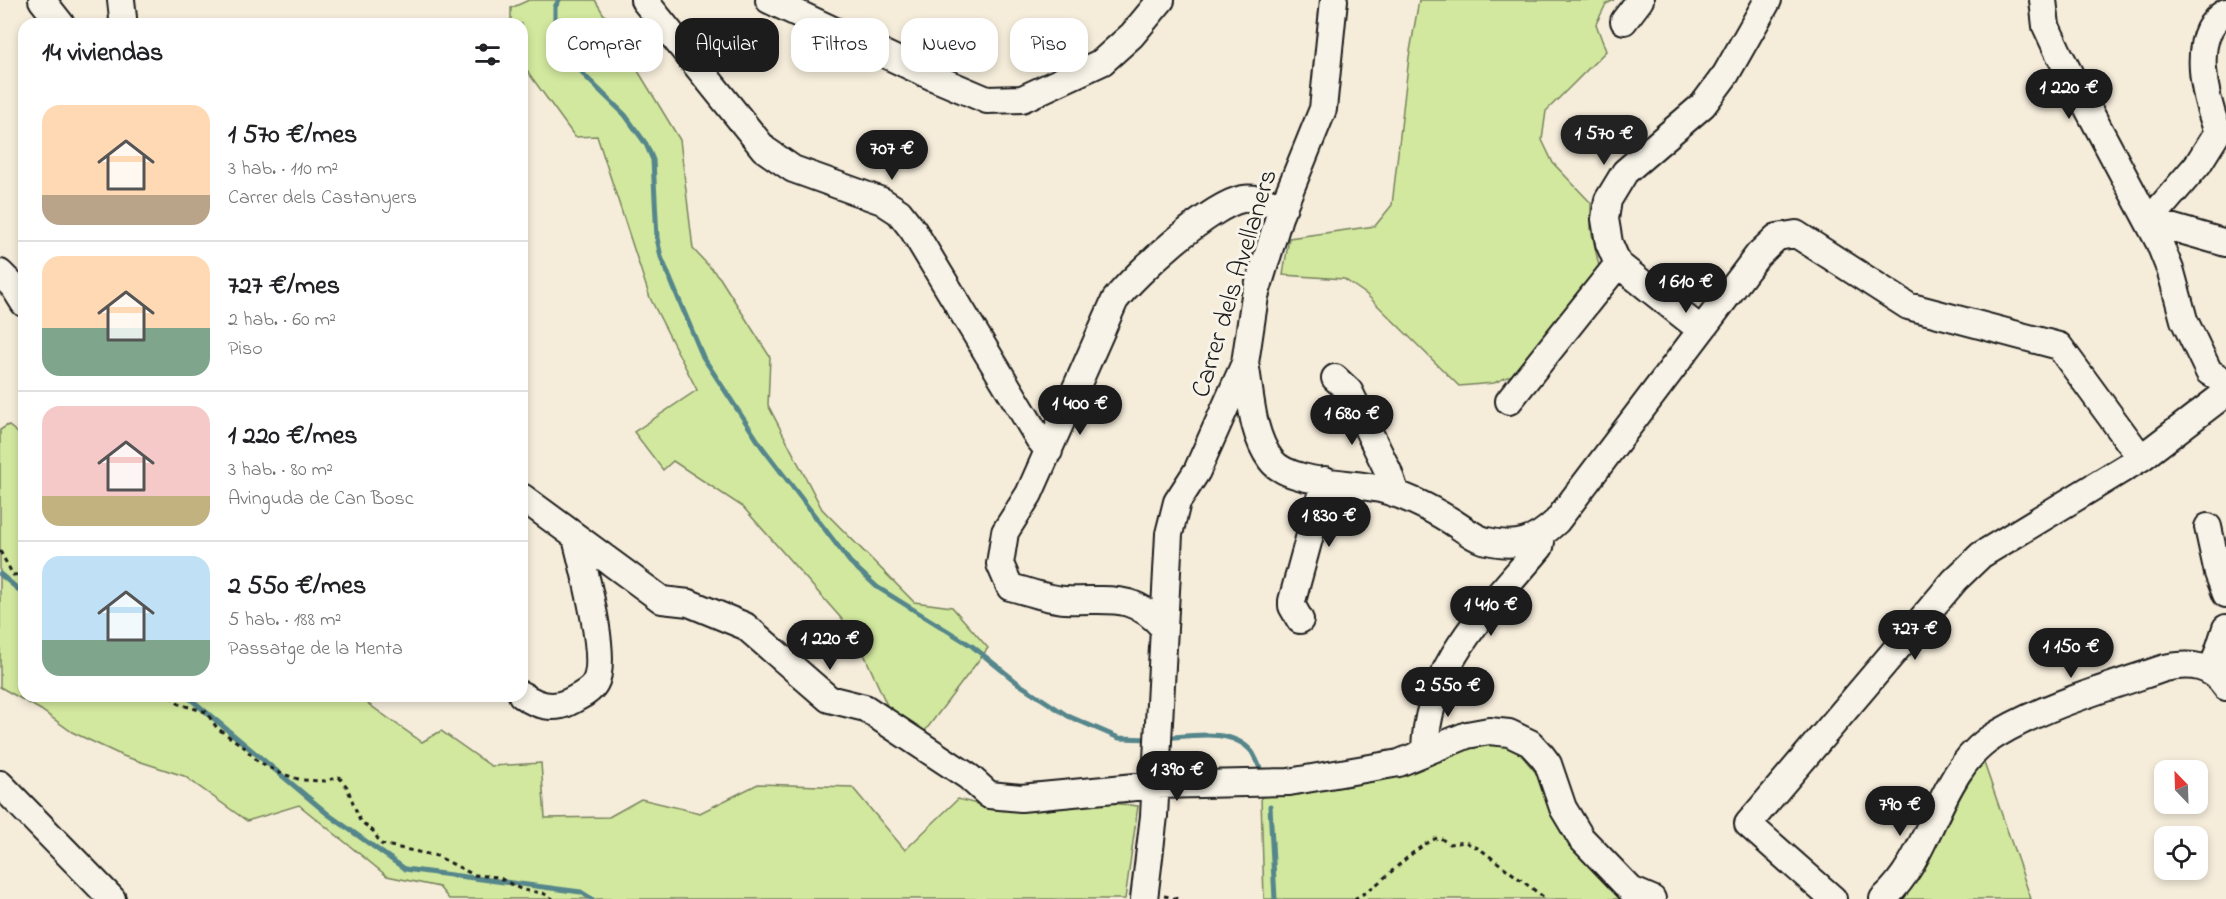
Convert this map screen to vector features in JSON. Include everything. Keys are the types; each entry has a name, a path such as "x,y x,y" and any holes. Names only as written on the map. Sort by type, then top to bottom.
{"street":[{"path":"42,0 56,18"},
{"path":"120,0 123,18"},
{"path":"644,0 764,149 793,169 870,195 899,212 913,230 1039,439 1050,451"},
{"path":"769,0 987,100 1022,99 1102,62 1132,35 1161,0"},
{"name":"Carrer dels Avellaners","path":"1144,899 1156,785 1169,534 1177,502 1197,471 1245,363 1255,296 1284,206 1323,109 1335,0"},
{"path":"1624,21 1640,0"},
{"path":"1701,330 1618,264 1609,243 1605,219 1608,200 1625,172 1703,105 1726,74 1768,0"},
{"path":"2045,1 2046,26 2149,221 2171,272 2184,320 2209,372 2226,382"},
{"path":"2149,221 2222,132 2208,105 2202,75 2207,32 2226,12"},
{"path":"1164,628 1150,612 1127,601 1063,600 1010,587 1000,564 1005,532 1029,494 1115,300 1126,286 1149,262 1218,209 1244,199 1284,206"},
{"path":"2149,221 2226,243"},
{"path":"1245,363 1257,432 1272,462 1290,474 1396,494 1485,541 1521,544 1542,536 1557,521 1758,255 1778,237 1796,234 1908,306 2059,346 2141,458"},
{"path":"1509,401 1618,264"},
{"path":"0,273 18,293"},
{"path":"1335,378 1349,390 1388,471 1396,494"},
{"path":"1833,899 1748,824 1955,580 1975,561 2141,458 2226,393"},
{"path":"1300,620 1292,606 1292,601 1325,480"},
{"path":"528,502 662,600 689,603 745,626 829,699 865,708 969,777 989,795 1021,798 1156,785 1289,782 1399,763 1467,735 1489,731 1509,733 1530,743 1548,764 1563,808 1581,838 1631,890 1652,899"},
{"path":"2208,527 2218,573 2226,594"},
{"path":"1425,752 1429,716 1449,661 1473,625 1540,547 1542,536"},
{"path":"528,699 533,703 548,706 565,704 585,694 595,683 599,670 598,638 576,538"},
{"path":"1883,899 1900,880 1914,857 1951,784 1969,759 1988,741 2029,719 2165,668 2192,664 2219,679 2226,628"},
{"path":"0,784 112,899"}],"path":[{"path":"0,551 14,575 18,575"},
{"path":"177,702 206,712 217,728 244,747 256,760 277,771 301,780 325,781 339,777 347,787 360,821 373,831 381,844 437,856 474,875 498,877 522,890 543,893 553,899"},
{"path":"1354,899 1399,868 1417,849 1439,837 1449,844 1465,842 1480,849 1546,899"}],"green space":[{"path":"529,0 595,0 606,18 546,18 546,72 639,72 680,140 693,249 720,278 770,357 768,405 822,509 914,602 952,607 988,648 922,735 890,712 855,634 743,507 673,461 663,470 634,432 697,390 650,298 597,136 575,137 528,72 528,18 511,18 511,8"},
{"path":"1419,0 1614,0 1606,4 1596,24 1606,51 1546,111 1542,140 1553,163 1591,203 1591,229 1599,266 1512,375 1494,383 1459,386 1366,294 1344,279 1283,275 1289,238 1375,226 1392,205 1409,57"},
{"path":"8,425 18,433 18,697 0,687 0,430"},
{"path":"27,702 365,702 422,742 441,731 491,766 541,763 545,818 609,817 641,799 700,813 758,784 852,787 905,850 958,799 996,809 1111,803 1138,806 1125,899 449,899 439,887 387,876 299,805 247,821 184,776 123,756 72,732"},
{"path":"1470,744 1512,744 1537,774 1552,814 1628,899 1264,899 1261,797 1349,786 1425,765"},
{"path":"1983,760 2031,899 1900,899 1925,865 1963,792"}],"waterway":[{"path":"559,0 555,7 555,25 570,57 586,77 625,115 646,144 653,160 657,238 661,257 703,357 762,447 850,562 877,587 972,646 1019,684 1068,716 1119,738 1152,739"},
{"path":"0,574 18,589"},
{"path":"194,702 329,815 405,869 581,892 592,899"},
{"path":"1164,738 1211,735 1234,739 1244,744 1252,752 1263,774"},
{"path":"1270,806 1275,899"}]}
